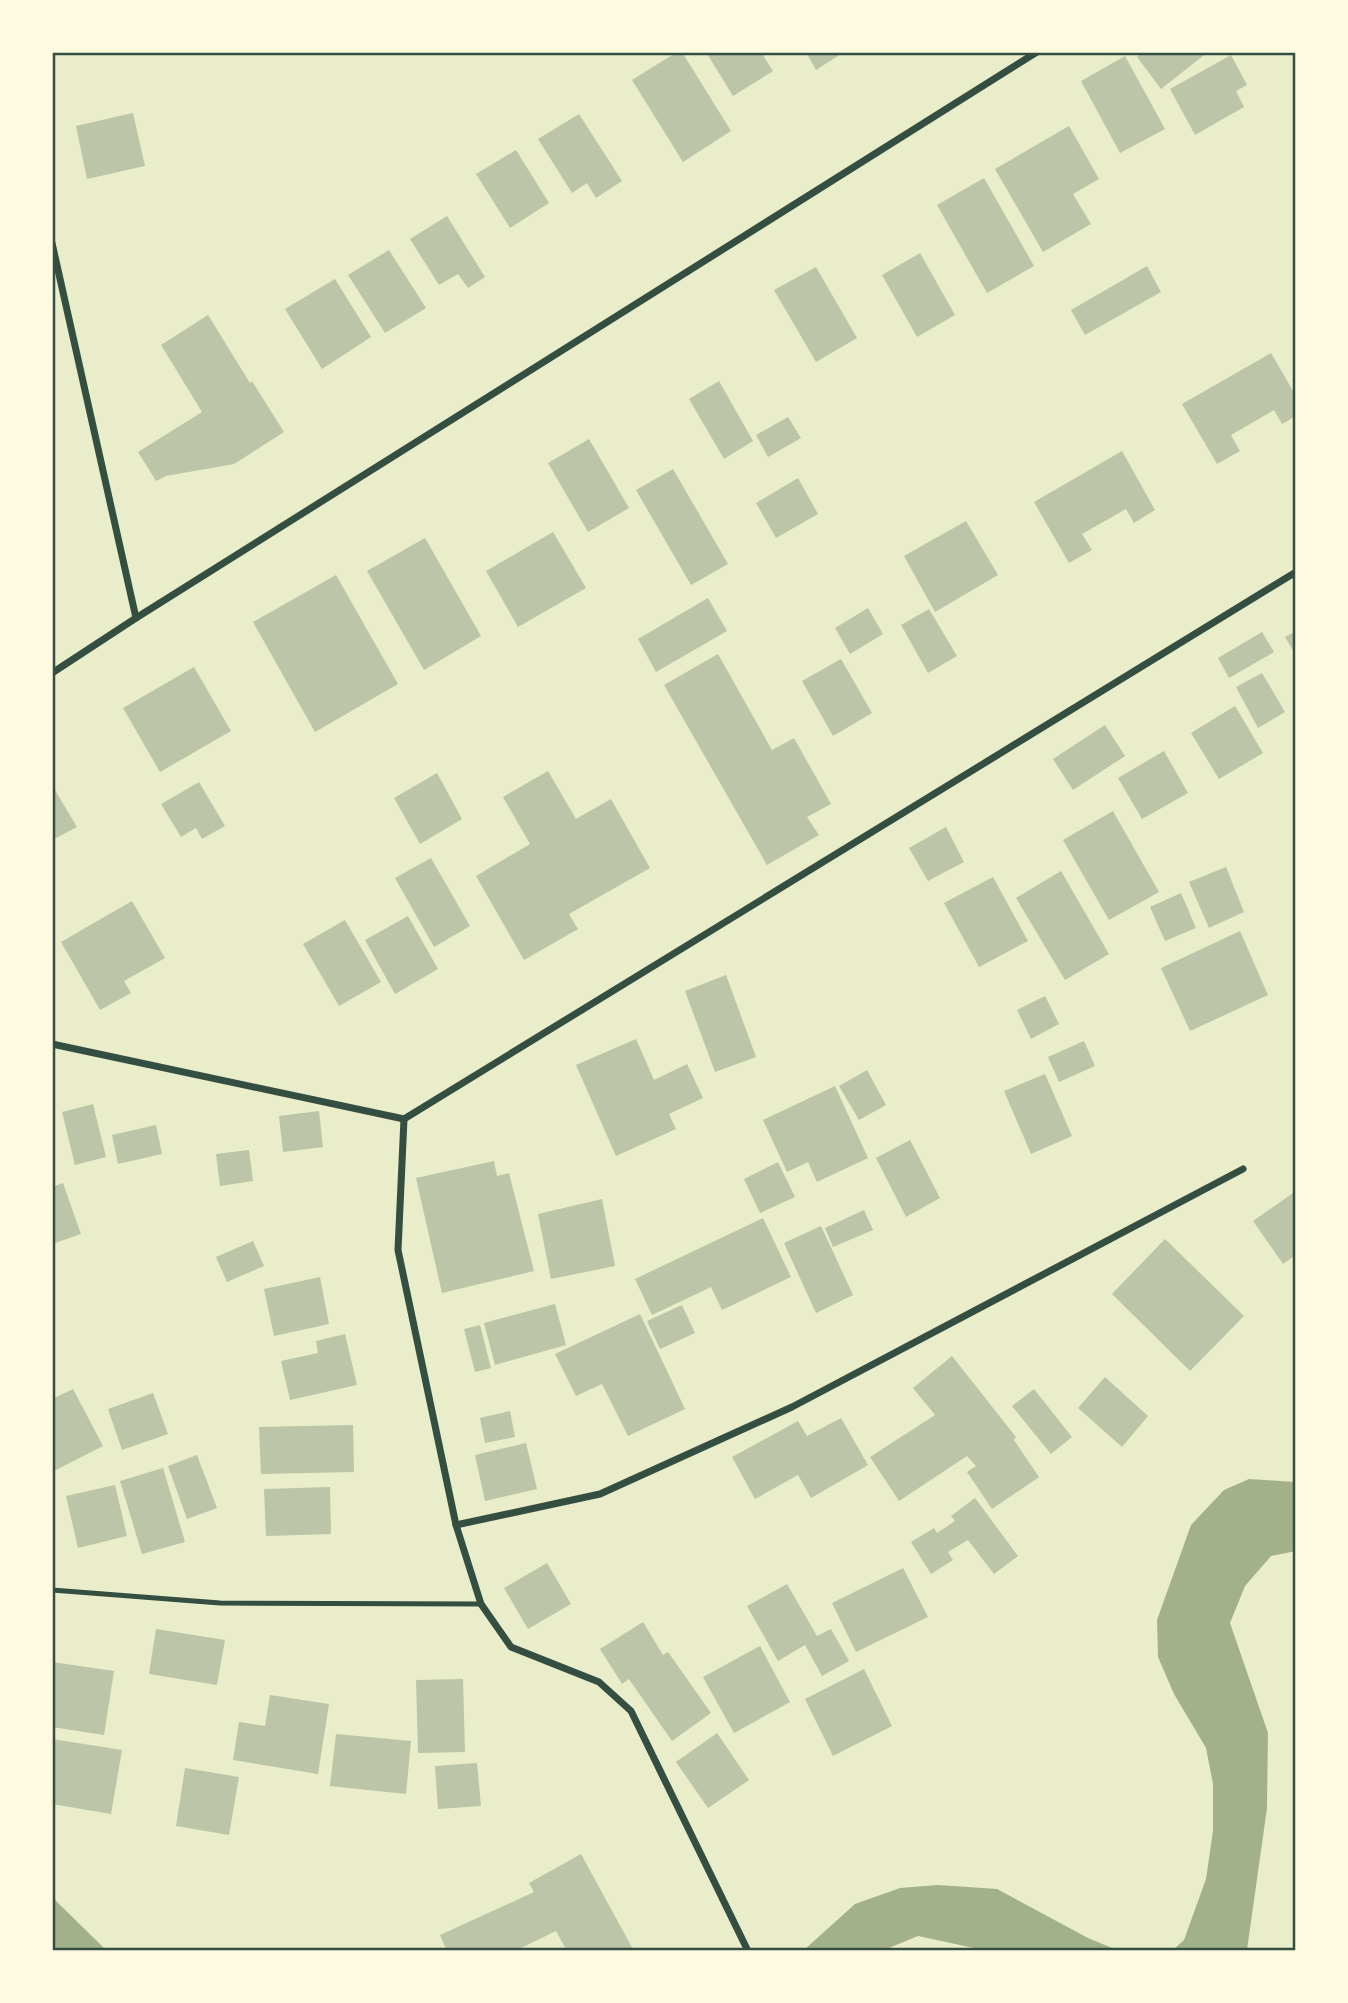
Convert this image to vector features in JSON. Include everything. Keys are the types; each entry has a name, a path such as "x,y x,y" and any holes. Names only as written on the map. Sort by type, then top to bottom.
{"street":[{"path":"52,673 1037,52"},
{"path":"52,243 136,618"},
{"path":"52,1044 404,1119 1296,572"},
{"path":"404,1119 398,1250 456,1525 481,1604 511,1647 599,1682 631,1711 748,1951"},
{"path":"456,1525 600,1494 744,1429 792,1407 1243,1169"}],"lane":[{"path":"52,1590 220,1604 481,1604"}],"shaded area":[{"path":"1249,1479 1295,1482 1296,1551 1271,1556 1245,1586 1230,1623 1268,1733 1267,1808 1247,1950 1173,1950 1184,1940 1206,1879 1213,1831 1213,1784 1206,1748 1174,1694 1158,1657 1157,1620 1191,1525 1224,1490"},
{"path":"938,1885 997,1889 1088,1938 1117,1950 983,1950 918,1936 884,1950 804,1950 855,1904 900,1888"},
{"path":"53,1898 106,1950 53,1950"}],"building":[{"path":"677,52 682,52 731,131 683,162 632,80"},
{"path":"706,52 761,52 773,71 733,96"},
{"path":"806,52 844,52 816,70"},
{"path":"1142,52 1208,52 1161,89 1137,57"},
{"path":"1231,55 1247,85 1236,91 1244,107 1195,135 1170,89"},
{"path":"1125,56 1165,129 1120,153 1081,81"},
{"path":"133,113 145,166 87,179 76,126"},
{"path":"579,114 622,181 596,198 587,183 572,193 538,139"},
{"path":"1069,126 1099,179 1073,194 1091,224 1043,252 995,169"},
{"path":"516,150 549,203 510,228 476,174"},
{"path":"984,178 1034,266 987,293 937,205"},
{"path":"447,216 485,277 468,288 458,274 439,285 410,239"},
{"path":"389,250 426,308 385,333 348,275"},
{"path":"920,253 955,315 917,337 882,275"},
{"path":"1147,266 1161,292 1085,335 1071,310"},
{"path":"816,267 857,338 816,362 774,290"},
{"path":"335,279 371,337 322,369 285,309"},
{"path":"208,315 284,432 234,464 166,476 156,481 138,452 202,412 161,345"},
{"path":"1271,353 1296,396 1296,416 1282,424 1274,410 1231,435 1240,451 1217,464 1182,404"},
{"path":"719,381 753,441 724,459 689,399"},
{"path":"788,417 801,438 768,457 756,435"},
{"path":"589,439 629,508 588,532 548,463"},
{"path":"1122,451 1155,510 1134,523 1126,509 1082,534 1092,550 1069,563 1034,502"},
{"path":"673,469 728,564 691,585 636,490"},
{"path":"798,478 818,514 776,538 756,503"},
{"path":"966,521 998,575 935,612 904,556"},
{"path":"553,532 586,588 518,627 486,571"},
{"path":"425,538 481,636 424,670 367,571"},
{"path":"336,575 398,684 315,732 253,622"},
{"path":"708,598 727,631 656,672 638,639"},
{"path":"868,608 883,634 850,654 835,628"},
{"path":"929,609 957,656 928,673 901,625"},
{"path":"1296,631 1296,655 1285,637"},
{"path":"1262,632 1274,652 1229,678 1218,658"},
{"path":"718,654 772,750 794,738 831,804 807,817 819,835 767,865 664,685"},
{"path":"841,659 872,713 833,736 802,681"},
{"path":"194,667 231,731 160,772 123,708"},
{"path":"1262,673 1285,712 1258,728 1236,687"},
{"path":"1235,706 1263,753 1219,779 1191,733"},
{"path":"1105,725 1125,756 1073,790 1053,759"},
{"path":"1164,751 1188,793 1142,819 1118,778"},
{"path":"548,771 576,819 611,799 650,868 569,914 578,929 524,960 476,876 530,844 503,797"},
{"path":"437,773 462,819 420,844 394,798"},
{"path":"199,782 225,826 202,839 196,828 181,837 161,804"},
{"path":"52,785 77,827 52,840"},
{"path":"1113,811 1159,892 1109,920 1063,840"},
{"path":"946,827 964,862 928,881 909,848"},
{"path":"431,858 470,926 434,947 395,878"},
{"path":"1226,867 1244,912 1209,928 1189,882"},
{"path":"1061,871 1109,954 1065,980 1016,898"},
{"path":"993,877 1028,941 979,967 944,903"},
{"path":"1181,893 1196,928 1165,941 1150,907"},
{"path":"132,901 165,958 124,981 131,993 100,1010 61,942"},
{"path":"408,916 438,969 395,994 365,940"},
{"path":"345,920 381,982 339,1006 303,944"},
{"path":"1240,931 1268,995 1190,1031 1161,968"},
{"path":"726,975 756,1057 715,1072 685,991"},
{"path":"1045,996 1059,1024 1031,1039 1017,1010"},
{"path":"636,1039 654,1080 687,1064 703,1098 669,1114 676,1129 616,1156 576,1065"},
{"path":"1084,1041 1095,1066 1059,1082 1048,1057"},
{"path":"867,1070 886,1105 859,1120 839,1086"},
{"path":"1045,1074 1072,1136 1031,1154 1004,1091"},
{"path":"835,1086 868,1158 817,1182 808,1162 787,1172 763,1120"},
{"path":"93,1104 106,1157 75,1165 62,1112"},
{"path":"319,1111 323,1147 283,1152 279,1116"},
{"path":"156,1125 162,1154 118,1164 112,1135"},
{"path":"910,1140 940,1198 906,1217 876,1158"},
{"path":"249,1150 253,1181 220,1186 216,1154"},
{"path":"494,1161 497,1176 509,1173 534,1271 442,1293 416,1178"},
{"path":"778,1162 795,1197 760,1213 744,1179"},
{"path":"63,1183 81,1234 52,1244 52,1187"},
{"path":"1296,1191 1296,1255 1283,1264 1253,1221"},
{"path":"602,1199 615,1266 551,1279 538,1214"},
{"path":"864,1210 873,1230 833,1247 825,1228"},
{"path":"763,1218 791,1277 722,1310 711,1287 652,1315 635,1279"},
{"path":"821,1226 853,1295 816,1313 784,1243"},
{"path":"1165,1239 1244,1316 1190,1371 1112,1294"},
{"path":"253,1241 264,1266 227,1282 216,1257"},
{"path":"320,1277 329,1324 274,1336 264,1289"},
{"path":"555,1304 566,1345 495,1365 484,1323"},
{"path":"682,1305 695,1333 660,1349 647,1321"},
{"path":"640,1314 685,1409 628,1436 602,1384 576,1396 555,1354"},
{"path":"480,1325 491,1368 475,1372 464,1329"},
{"path":"345,1334 357,1385 290,1400 281,1361 318,1353 316,1341"},
{"path":"952,1356 1016,1437 1014,1440 1039,1477 992,1509 967,1472 976,1466 967,1456 899,1501 870,1457 935,1415 913,1388"},
{"path":"1105,1377 1148,1416 1122,1447 1078,1408"},
{"path":"73,1389 103,1446 52,1472 52,1399"},
{"path":"1034,1389 1072,1437 1051,1454 1012,1406"},
{"path":"153,1393 168,1434 122,1450 108,1409"},
{"path":"510,1411 515,1437 485,1443 480,1418"},
{"path":"841,1418 868,1465 811,1498 798,1475 755,1499 732,1457 798,1421 807,1436"},
{"path":"353,1425 354,1472 261,1474 259,1427"},
{"path":"526,1443 537,1489 485,1501 475,1455"},
{"path":"197,1455 217,1508 187,1519 168,1466"},
{"path":"163,1468 185,1542 142,1554 120,1481"},
{"path":"115,1485 127,1536 78,1548 66,1496"},
{"path":"330,1487 331,1534 266,1536 264,1489"},
{"path":"975,1498 1018,1556 994,1574 968,1540 948,1552 953,1560 931,1574 911,1542 934,1528 937,1533 955,1521 951,1516"},
{"path":"547,1563 571,1604 528,1629 504,1588"},
{"path":"903,1568 928,1617 856,1652 832,1603"},
{"path":"787,1584 817,1636 831,1629 849,1661 822,1676 805,1645 778,1661 747,1606"},
{"path":"643,1622 663,1655 668,1652 711,1713 672,1741 629,1679 622,1684 600,1649"},
{"path":"156,1629 225,1640 217,1685 149,1674"},
{"path":"760,1646 790,1702 734,1733 703,1677"},
{"path":"52,1662 114,1671 104,1735 52,1727"},
{"path":"864,1669 892,1726 833,1756 805,1699"},
{"path":"463,1679 465,1752 418,1753 416,1680"},
{"path":"270,1695 329,1704 318,1774 233,1760 239,1722 265,1726"},
{"path":"717,1733 749,1780 708,1808 676,1762"},
{"path":"336,1734 411,1741 406,1794 330,1786"},
{"path":"52,1739 122,1750 111,1814 52,1804"},
{"path":"477,1763 481,1806 438,1809 435,1766"},
{"path":"185,1768 239,1777 229,1835 176,1826"},
{"path":"581,1854 634,1951 567,1951 556,1931 515,1951 447,1951 440,1935 534,1892 529,1883"}]}
